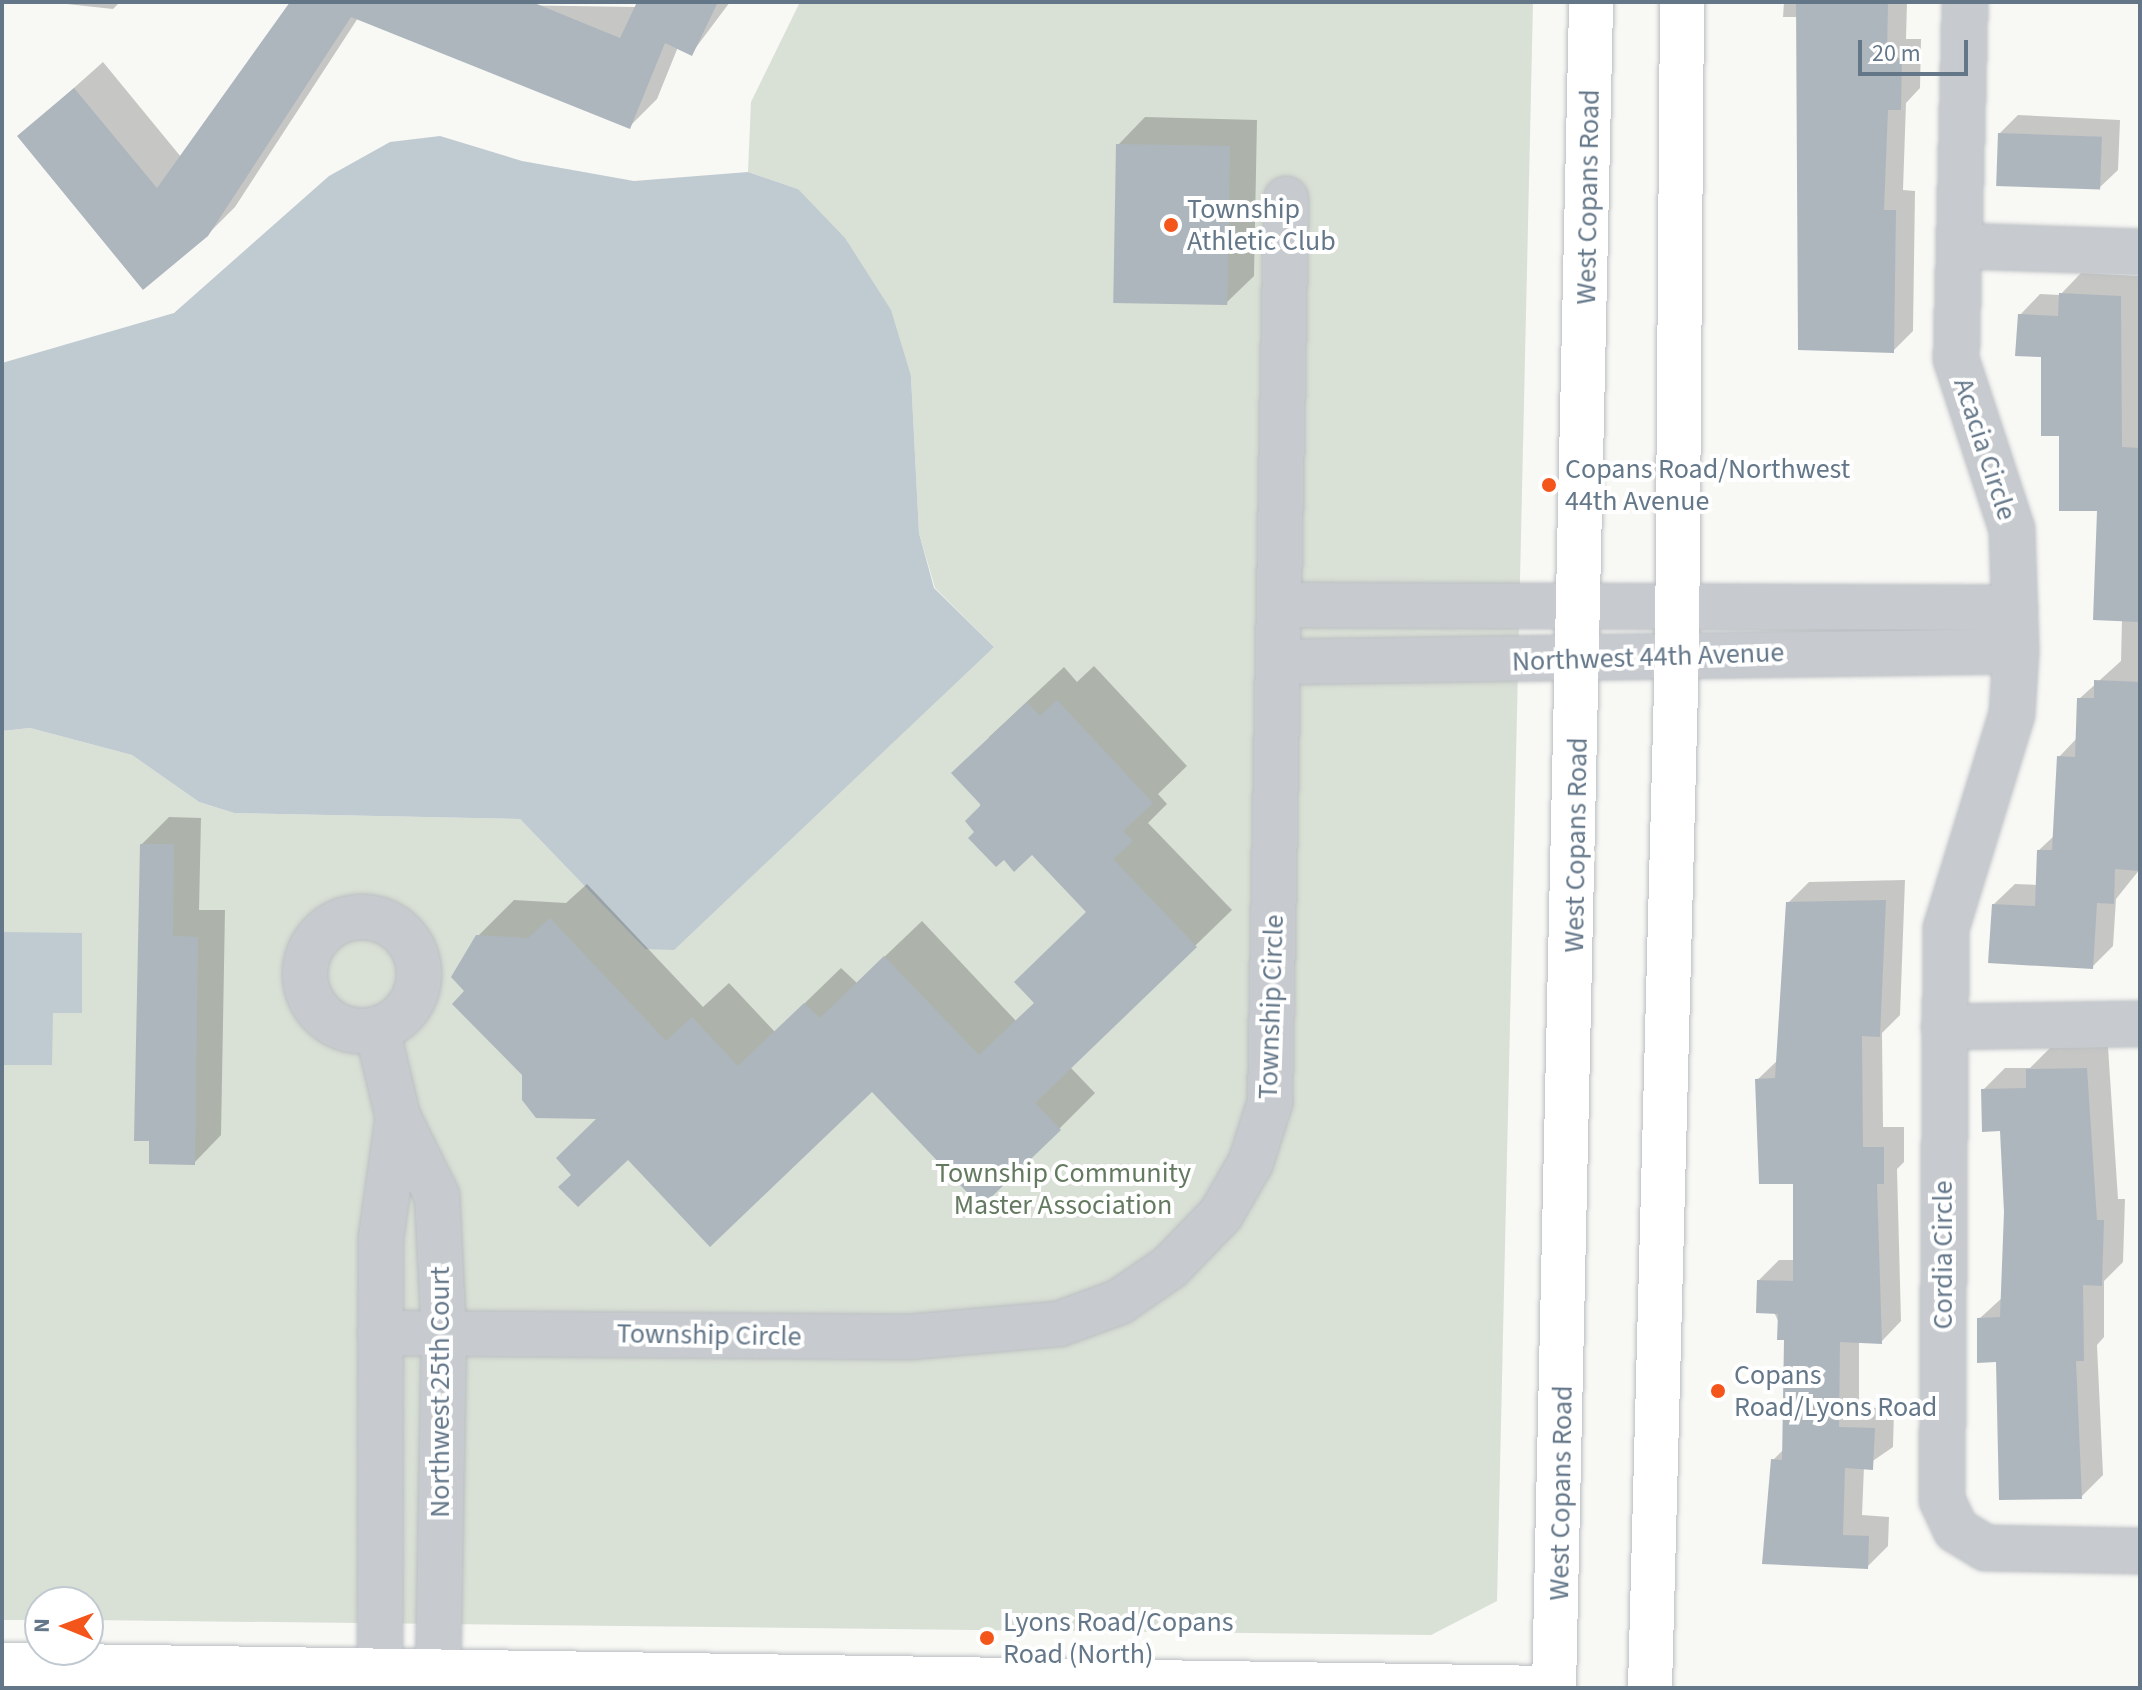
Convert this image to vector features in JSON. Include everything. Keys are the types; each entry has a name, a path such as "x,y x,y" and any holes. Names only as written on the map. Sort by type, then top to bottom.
{"main road":[{"name":"West Copans Road","path":"1554,1688 1581,663 1591,2"},
{"path":"1650,1688 1678,605 1682,2"},
{"path":"2,1665 438,1682 1544,1688"}],"street":[{"name":"Acacia Circle","path":"1965,2 1956,359 2012,529 2016,651"},
{"name":"Township Circle","path":"380,1333 982,1335 1059,1324 1119,1302 1170,1267 1221,1214 1251,1162 1270,1102 1286,199"},
{"path":"1961,246 2140,252"},
{"name":"Northwest 44th Avenue","path":"1280,605 2015,608"},
{"name":"Northwest 44th Avenue","path":"1279,662 1581,663 1677,652 2016,651"},
{"name":"Cordia Circle","path":"2016,651 2012,714 1946,929 1942,1500 1956,1530 1986,1548 2140,1551"},
{"path":"1944,1027 2140,1024"},
{"name":"Northwest 25th Court","path":"377,1029 398,1117 437,1196 444,1333 438,1682"},
{"name":"Northwest 25th Court","path":"380,1681 381,1238 398,1117"}],"green space":[{"name":"Township Community Master Association","path":"800,2 1533,2 1497,1601 1431,1635 104,1620 104,1586 24,1586 24,1620 2,1620 2,731 30,728 132,755 199,802 234,813 520,819 645,949 994,647 935,588 919,533 911,376 798,189 748,172 751,102"}],"shaded area":[{"path":"440,136 522,161 634,181 748,172 798,189 845,238 891,310 911,376 919,533 934,588 994,647 674,950 645,949 520,819 234,813 199,802 132,755 30,728 2,731 2,363 174,313 329,176 390,142"},
{"path":"2,932 82,933 82,1013 53,1013 52,1065 2,1065"}],"building":[{"path":"290,2 532,2 620,38 637,2 718,2 692,56 665,43 630,129 351,17 208,236 143,290 17,136 74,88 157,188"},
{"path":"1796,2 1888,2 1887,58 1902,58 1901,110 1888,110 1884,210 1896,210 1894,353 1798,350"},
{"path":"1998,133 2102,137 2100,190 1996,186"},
{"name":"Township Athletic Club","path":"1116,144 1230,146 1227,305 1113,303"},
{"path":"2059,293 2121,296 2122,447 2140,448 2140,622 2093,620 2097,511 2059,511 2059,436 2041,436 2041,357 2015,356 2018,314 2058,316"},
{"path":"2094,680 2140,682 2140,871 2115,869 2114,904 2097,903 2093,969 1988,963 1992,904 2035,906 2037,850 2052,850 2057,756 2075,757 2077,698 2094,698"},
{"path":"1057,700 1153,803 1123,831 1133,841 1113,859 1197,947 1035,1103 1061,1130 981,1207 872,1092 710,1247 628,1160 578,1207 558,1187 571,1175 556,1158 596,1119 536,1118 522,1100 522,1075 452,1004 464,991 451,977 476,935 528,938 550,918 666,1041 692,1017 738,1066 804,1003 820,1018 884,956 979,1055 1034,1003 1014,982 1086,912 1032,855 1014,872 1004,860 996,867 968,838 974,832 965,821 981,805 951,773 1027,702 1040,716"},
{"path":"140,844 174,844 173,936 198,937 195,1165 149,1164 149,1141 134,1141"},
{"path":"1886,900 1880,1037 1862,1036 1863,1147 1884,1147 1884,1184 1877,1184 1882,1344 1840,1342 1839,1427 1875,1428 1873,1470 1845,1468 1843,1535 1869,1536 1868,1569 1762,1564 1771,1459 1782,1460 1784,1340 1777,1340 1778,1314 1756,1313 1757,1280 1793,1281 1793,1184 1759,1184 1755,1079 1775,1078 1786,902"},
{"path":"2087,1068 2097,1220 2104,1220 2102,1286 2083,1285 2084,1361 2076,1361 2082,1499 1999,1500 1996,1362 1977,1363 1977,1318 2000,1317 2004,1212 2000,1131 1982,1132 1981,1089 2026,1088 2026,1069"}],"place":[{"name":"Township Athletic Club","path":"1171,225"},
{"name":"Copans Road/Northwest 44th Avenue","path":"1549,485"},
{"name":"Copans Road/Lyons Road","path":"1718,1391"},
{"name":"Lyons Road/Copans Road (North)","path":"987,1638"}]}
